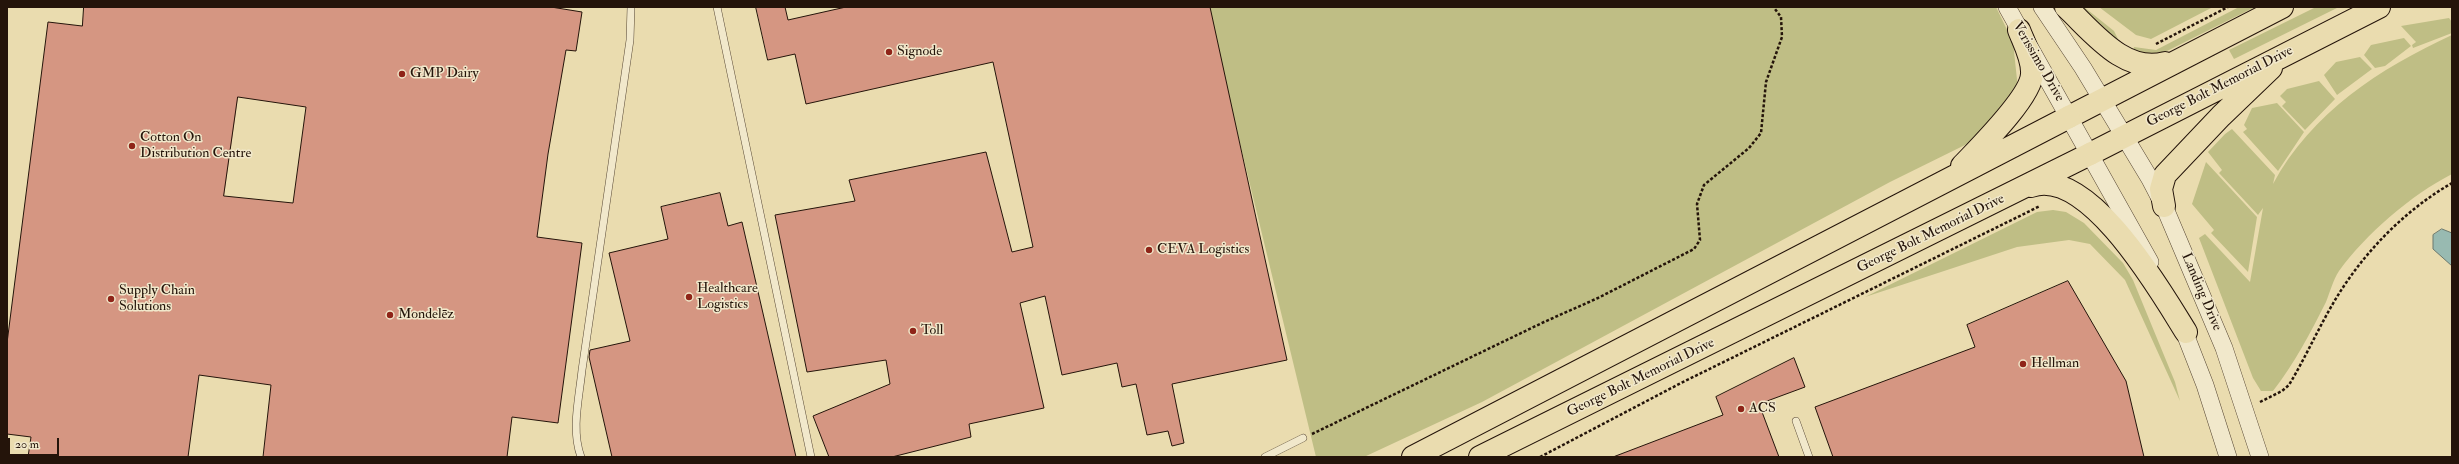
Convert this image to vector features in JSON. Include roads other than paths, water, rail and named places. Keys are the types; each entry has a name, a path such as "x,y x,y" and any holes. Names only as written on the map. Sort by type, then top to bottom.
{"main road":[{"path":"2066,7 2129,61 2150,66 2174,61"},
{"path":"1412,457 2069,117 2174,61 2282,7"},
{"name":"George Bolt Memorial Drive","path":"1480,457 2022,189 2379,7"},
{"path":"1951,177 2020,101 2026,91 2032,75 2032,66 2019,30"},
{"path":"2164,206 2161,189 2165,175 2221,116 2287,53"},
{"path":"2022,189 2046,184 2064,188 2083,200 2125,240 2134,251 2186,332"}],"street":[{"name":"Verissimo Drive","path":"2007,7 2090,154"},
{"path":"2042,7 2102,99"},
{"name":"Landing Drive","path":"2102,99 2164,206 2224,348 2260,457"},
{"path":"2090,154 2157,274 2186,332 2228,457"}],"lane":[{"path":"580,457 577,447 576,424 581,378 630,40 631,7"},
{"path":"716,7 811,457"},
{"path":"1796,421 1809,457"},
{"path":"1264,457 1303,438"}],"water":[{"path":"2442,229 2452,233 2452,266 2433,249 2433,235"}],"place":[{"name":"Signode","path":"889,52"},
{"name":"GMP Dairy","path":"402,74"},
{"name":"Cotton On Distribution Centre","path":"132,146"},
{"name":"CEVA Logistics","path":"1149,250"},
{"name":"Healthcare Logistics","path":"689,297"},
{"name":"Supply Chain Solutions","path":"111,299"},
{"name":"Mondelēz","path":"390,315"},
{"name":"Toll","path":"913,331"},
{"name":"Hellman","path":"2023,364"},
{"name":"ACS","path":"1741,409"}]}
